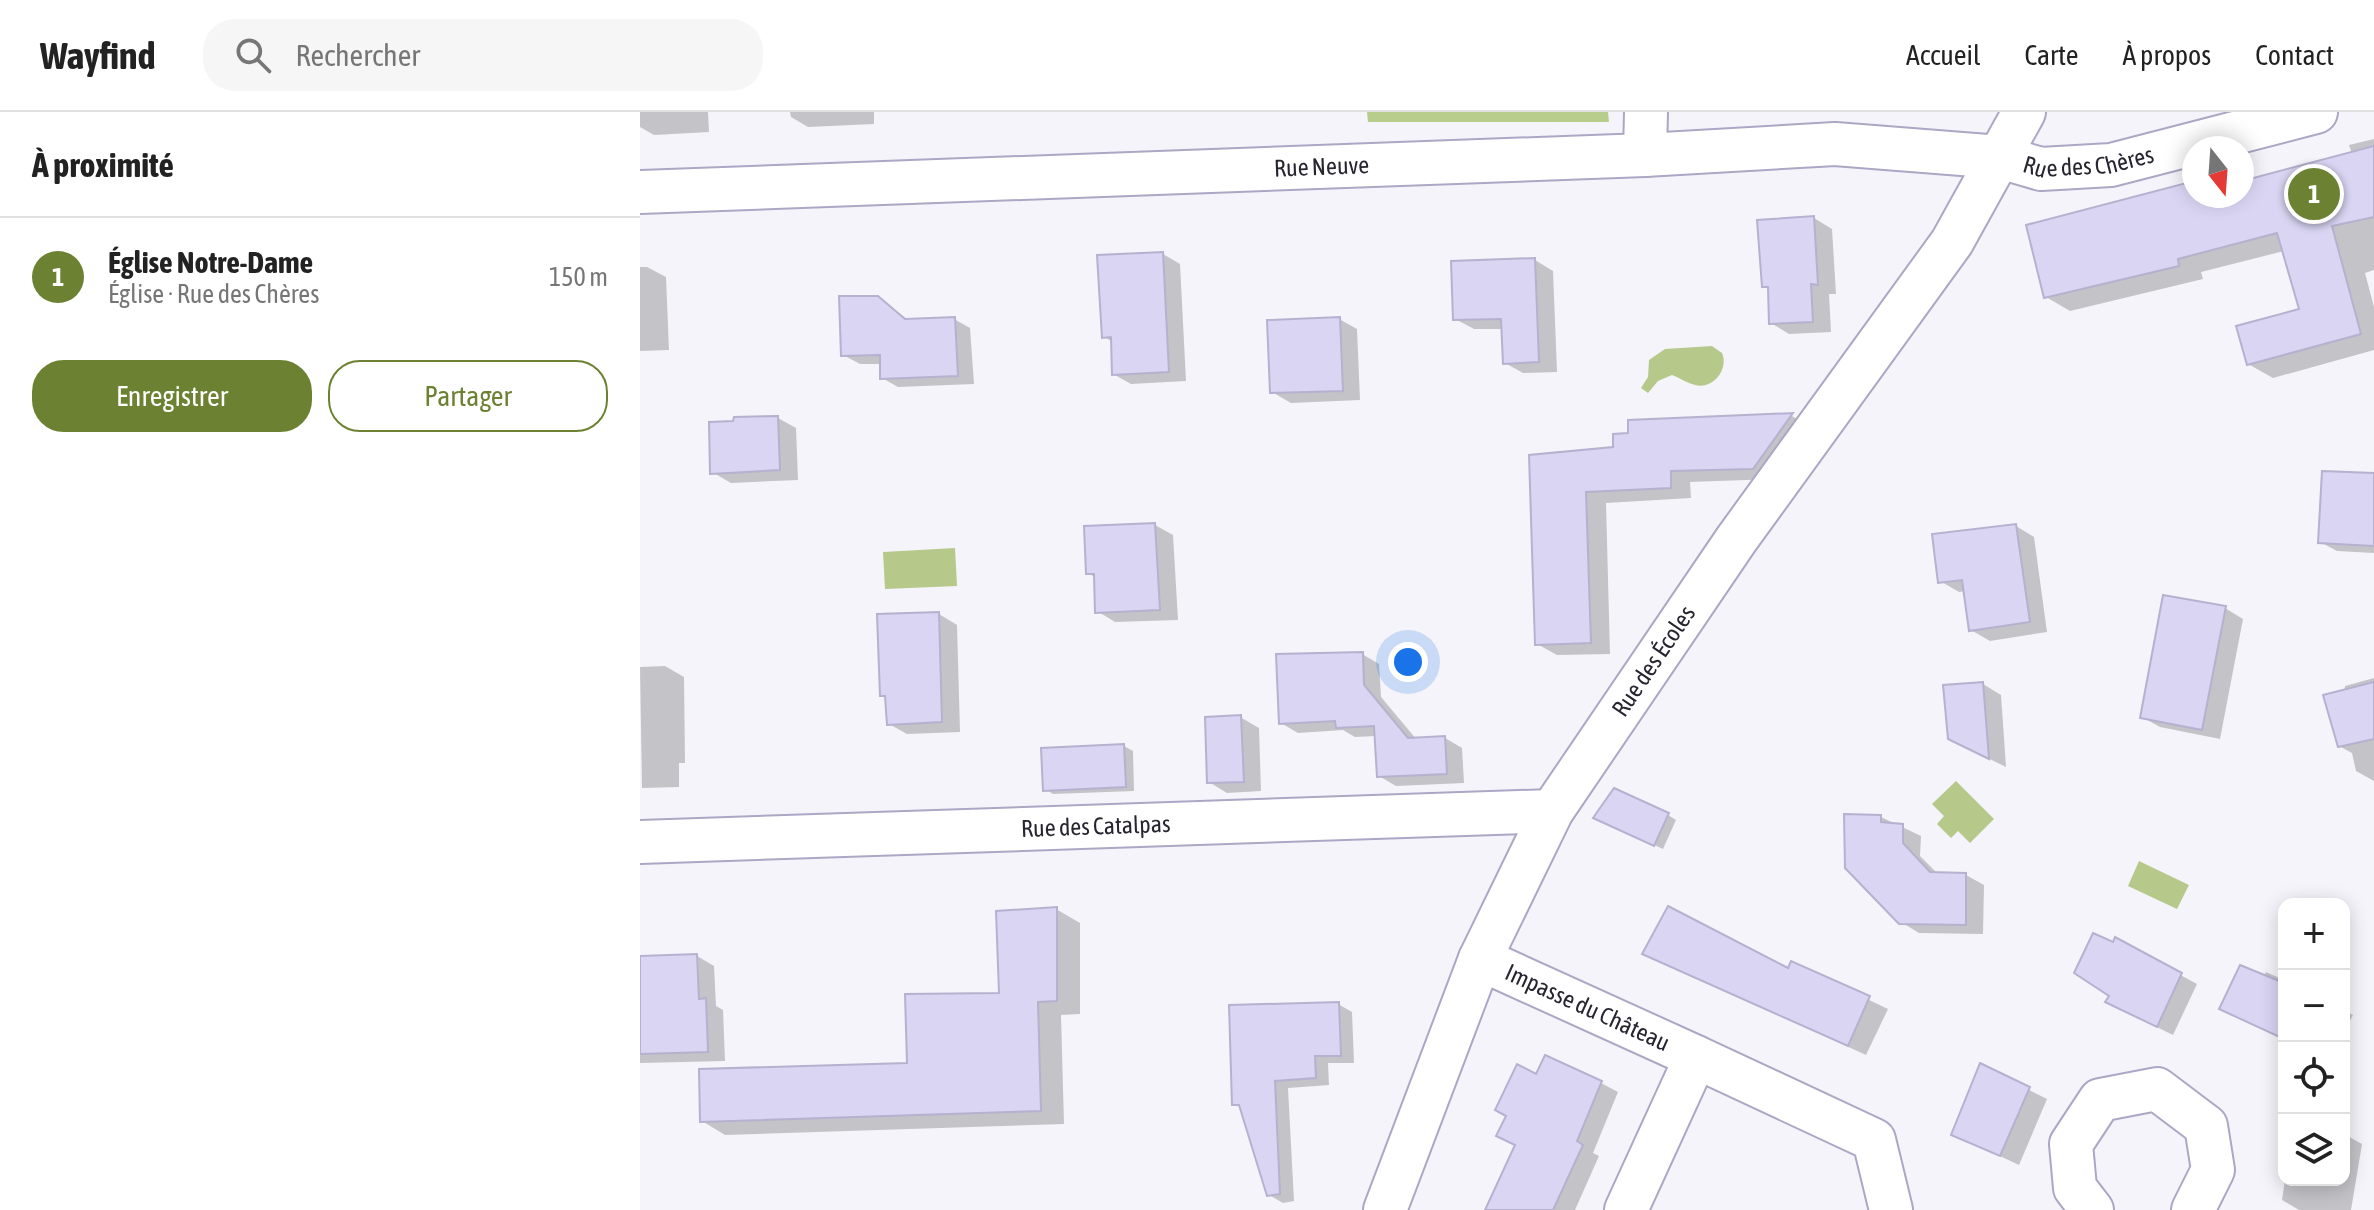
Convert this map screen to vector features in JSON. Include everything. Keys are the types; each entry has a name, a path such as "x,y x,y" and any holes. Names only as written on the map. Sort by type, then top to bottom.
{"street":[{"path":"1645,155 1646,112"},
{"name":"Rue des Écoles","path":"1385,1210 1480,959 1552,811 1736,540 1952,242 2024,112"},
{"name":"Rue des Chères","path":"2000,157 2041,169 2111,165 2316,112"},
{"name":"Rue Neuve","path":"640,192 1645,155 1835,144 2000,157"},
{"name":"Rue des Catalpas","path":"640,842 1552,811"},
{"name":"Impasse du Château","path":"1480,959 1874,1140 1891,1210"},
{"name":"Impasse du Château","path":"1626,1210 1696,1057"},
{"path":"2092,1210 2075,1188 2071,1144 2100,1100 2157,1089 2206,1126 2213,1170 2193,1210"}],"shaded area":[{"path":"1367,112 1608,112 1609,122 1368,122"},
{"path":"1712,346 1722,353 1724,359 1722,371 1714,381 1702,386 1695,385 1672,375 1658,381 1648,393 1641,388 1648,377 1649,360 1665,349"},
{"path":"955,548 957,586 885,589 883,552"},
{"path":"1956,781 1994,819 1970,843 1958,831 1951,838 1937,824 1944,816 1932,804"},
{"path":"2139,861 2189,885 2177,909 2128,886"}],"building":[{"path":"2374,146 2374,217 2332,226 2361,334 2247,365 2236,326 2299,309 2277,233 2178,259 2179,266 2044,298 2026,225 2182,184 2182,208 2254,208 2254,178"},
{"path":"1814,216 1818,285 1811,284 1813,322 1769,324 1768,287 1762,287 1757,220"},
{"path":"1163,252 1169,372 1112,375 1111,337 1102,338 1097,255"},
{"path":"1535,258 1539,362 1503,364 1501,319 1453,320 1451,261"},
{"path":"839,296 878,296 905,319 955,317 958,376 880,379 880,355 841,356"},
{"path":"1340,317 1343,391 1270,393 1267,320"},
{"path":"1793,413 1753,469 1671,471 1671,488 1586,492 1591,643 1535,645 1529,455 1613,447 1613,434 1628,433 1628,420"},
{"path":"778,416 780,470 710,474 709,422 733,421 734,417"},
{"path":"2322,471 2374,473 2374,546 2318,543"},
{"path":"1155,523 1160,610 1095,613 1094,574 1086,574 1084,526"},
{"path":"2016,524 2030,622 1969,631 1962,580 1938,583 1932,534"},
{"path":"2163,595 2226,606 2202,730 2140,718"},
{"path":"939,612 942,722 887,725 885,696 880,696 877,614"},
{"path":"1363,652 1364,685 1408,738 1445,736 1447,774 1377,777 1374,726 1336,728 1335,721 1279,724 1276,654"},
{"path":"1983,682 1989,759 1948,739 1943,685"},
{"path":"2374,682 2374,739 2338,747 2323,695"},
{"path":"1241,715 1244,782 1207,783 1205,717"},
{"path":"1124,744 1126,787 1043,791 1041,748"},
{"path":"1614,788 1669,813 1654,846 1593,818"},
{"path":"1844,814 1881,815 1881,822 1903,824 1903,843 1930,872 1966,873 1966,925 1899,924 1845,868"},
{"path":"1668,906 1788,968 1791,961 1870,996 1848,1046 1642,954"},
{"path":"1057,907 1057,1001 1038,1002 1041,1111 700,1122 699,1069 907,1063 905,994 999,993 996,911"},
{"path":"2093,933 2113,942 2115,937 2182,973 2157,1027 2105,1002 2109,996 2074,973"},
{"path":"697,954 699,999 706,998 708,1052 640,1054 640,956"},
{"path":"2240,965 2278,981 2278,1036 2219,1009"},
{"path":"1339,1002 1341,1056 1315,1056 1316,1078 1275,1081 1280,1194 1267,1196 1239,1105 1232,1105 1229,1005"},
{"path":"1545,1055 1602,1081 1577,1141 1583,1145 1553,1210 1485,1210 1515,1145 1496,1136 1506,1116 1495,1110 1517,1064 1536,1074"},
{"path":"1980,1063 2030,1087 2000,1156 1951,1135"}],"place":[{"name":"Église Notre-Dame","path":"2314,194"}]}
